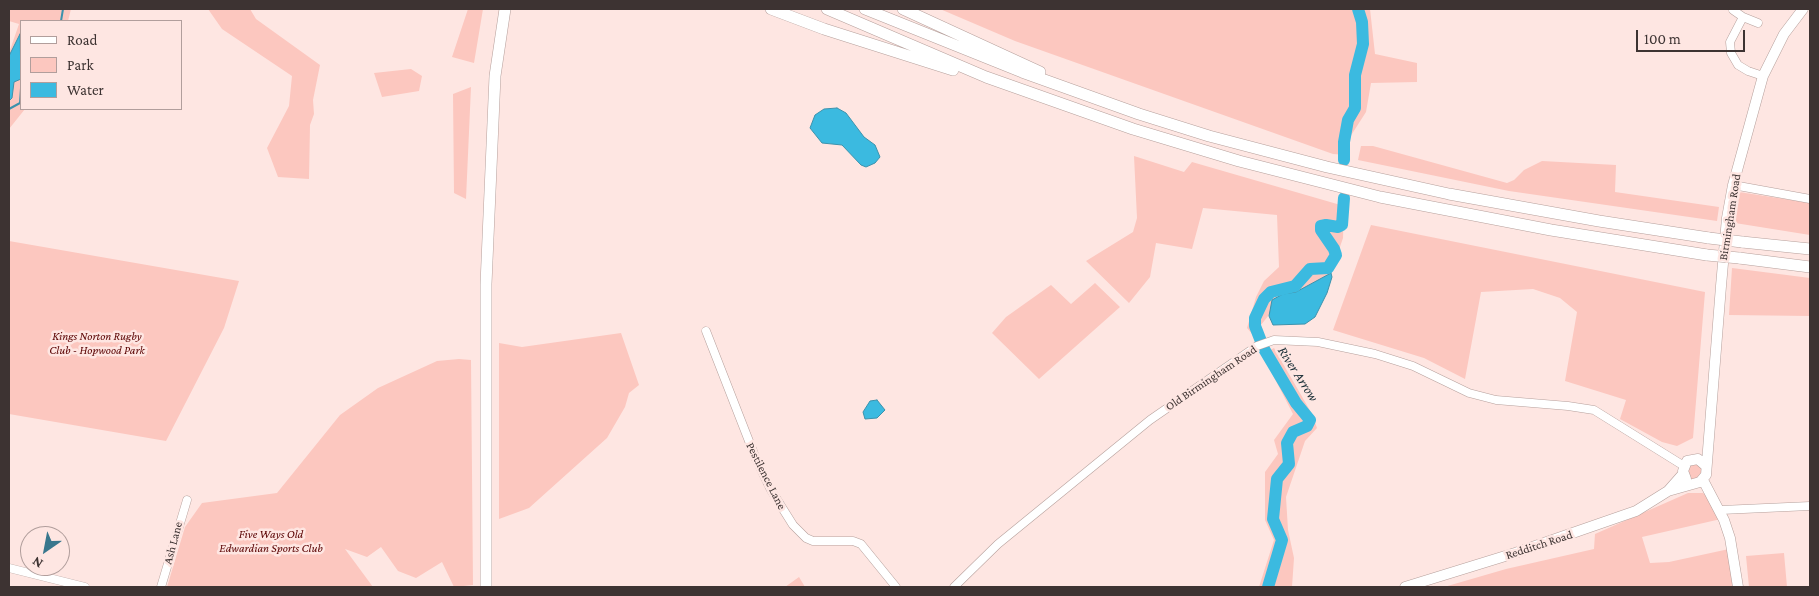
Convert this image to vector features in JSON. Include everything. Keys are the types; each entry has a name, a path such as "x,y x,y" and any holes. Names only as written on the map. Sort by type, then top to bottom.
{"highway":[{"path":"486,587 487,275 495,76 502,22 506,9"},
{"path":"771,9 940,67 986,77"},
{"path":"827,9 986,77 1133,129 1325,184 1361,193 1551,230 1707,254 1810,267"},
{"path":"865,9 1079,93 1209,136 1328,167 1503,205 1709,238 1810,250"},
{"path":"903,9 1028,66 1079,93"}],"main road":[{"name":"Birmingham Road","path":"1706,466 1724,247 1733,184 1763,76 1784,34 1803,9"},
{"path":"1695,459 1709,440"},
{"path":"1695,459 1701,460 1706,466 1707,472 1699,481 1689,481 1683,470 1688,461 1695,459"},
{"name":"Redditch Road","path":"1668,491 1683,470"},
{"path":"1699,481 1720,510 1730,538 1738,587"},
{"name":"Redditch Road","path":"1405,587 1599,525 1636,511 1668,491 1699,481"}],"street":[{"path":"1733,10 1743,17 1758,23"},
{"path":"1743,17 1730,42 1731,53 1738,65 1763,76"},
{"path":"1733,184 1810,199"},
{"name":"Pestilence Lane","path":"706,331 756,459 771,490 793,525 806,538 813,541 853,541 861,544 896,587"},
{"name":"Old Birmingham Road","path":"954,587 998,544 1150,420 1257,346 1266,342 1290,339 1333,345 1400,362 1478,396 1496,400 1594,410 1683,470"},
{"name":"Ash Lane","path":"161,587 187,500"},
{"path":"1720,510 1810,506"},
{"path":"9,568 85,587"}],"green space":[{"path":"9,9 71,9 68,20 20,20 20,110 24,110 9,129 9,53 19,24 9,21"},
{"path":"208,9 250,9 256,19 320,65 313,100 314,114 310,125 309,179 278,177 267,148 289,106 292,76 222,29"},
{"path":"468,9 483,9 474,63 452,57"},
{"path":"940,9 1370,9 1375,54 1417,63 1417,82 1371,83 1366,112 1350,137 1347,155 1333,154 1015,41"},
{"path":"411,69 422,76 419,91 382,97 374,73"},
{"path":"471,87 466,199 454,193 453,94"},
{"path":"1361,146 1373,146 1507,183 1514,180 1524,170 1542,161 1616,165 1615,192 1719,207 1717,221 1509,191 1358,160"},
{"path":"1134,156 1184,172 1192,162 1344,206 1343,238 1331,273 1280,301 1253,335 1247,328 1256,297 1264,281 1279,267 1277,215 1203,208 1192,249 1156,243 1150,277 1129,303 1086,261 1133,232 1137,218"},
{"path":"1739,192 1810,203 1810,235 1735,223"},
{"path":"1371,225 1705,292 1693,438 1677,446 1662,442 1620,419 1626,400 1565,381 1577,312 1560,298 1533,289 1481,292 1465,379 1424,358 1333,330"},
{"name":"Kings Norton Rugby Club - Hopwood Park","path":"9,241 239,281 224,328 166,441 9,414"},
{"path":"1732,268 1810,278 1810,316 1729,315"},
{"path":"1095,283 1120,307 1039,379 992,333 1006,317 1051,285 1071,304"},
{"path":"621,333 639,385 629,393 625,407 607,438 529,508 499,519 499,343 522,347"},
{"path":"1274,348 1312,414 1317,428 1305,441 1286,497 1288,530 1294,558 1292,587 1259,587 1274,540 1265,520 1265,472 1278,454 1274,440 1293,414 1262,354"},
{"name":"Five Ways Old Edwardian Sports Club","path":"471,360 473,585 454,587 442,562 416,578 398,571 381,547 367,557 345,549 373,587 167,587 185,527 202,503 277,493 340,415 378,388 437,361"},
{"path":"1689,462 1703,466 1699,480 1689,479 1685,468"},
{"path":"1688,493 1703,493 1710,498 1721,519 1642,537 1650,563 1669,562 1729,549 1735,587 1444,587 1506,569 1594,549 1595,534"},
{"path":"1784,553 1787,587 1749,587 1746,556"},
{"path":"799,577 805,587 785,587"}],"water":[{"path":"20,34 20,79 14,82 12,98 9,101 9,56"},
{"path":"837,108 846,113 864,137 875,145 880,157 875,163 866,167 861,165 842,145 822,143 810,128 815,115 824,109"},
{"path":"1331,273 1332,277 1327,293 1315,317 1305,324 1273,325 1269,316 1272,300 1283,294 1296,292"},
{"path":"877,400 885,410 877,418 865,419 863,412 870,401"}],"waterway":[{"path":"61,20 63,9"},
{"name":"River Arrow","path":"1344,160 1344,142 1348,120 1355,108 1355,75 1363,44 1362,22 1358,9"},
{"path":"9,109 20,103"},
{"name":"River Arrow","path":"1268,587 1282,540 1273,519 1277,479 1289,464 1287,443 1293,432 1307,426 1310,420 1296,403 1264,349 1255,326 1255,318 1264,299 1271,292 1295,286 1310,269 1328,268 1336,255 1321,230 1321,226 1338,227 1342,225 1344,198"}]}
